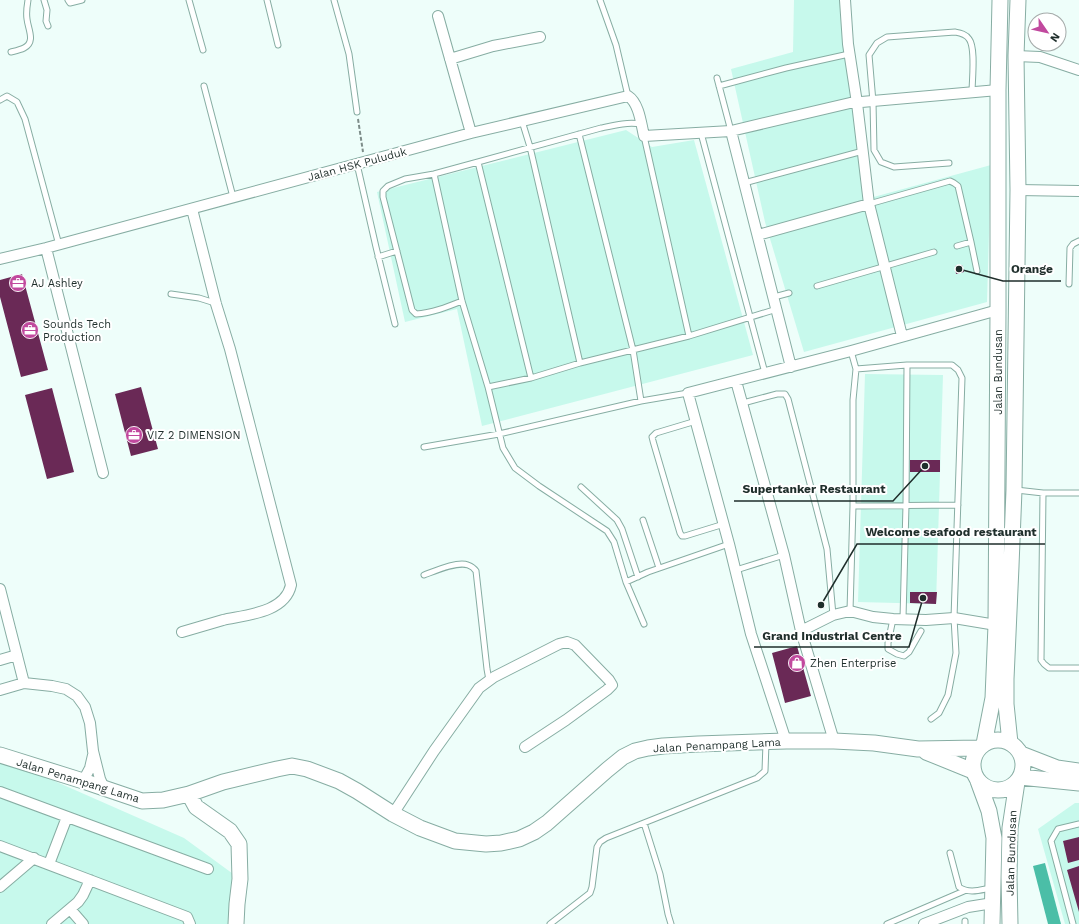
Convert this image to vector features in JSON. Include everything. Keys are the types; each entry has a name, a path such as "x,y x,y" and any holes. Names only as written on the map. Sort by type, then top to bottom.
{"main road":[{"name":"Jalan Bundusan","path":"982,746 993,698 996,625 998,90 1000,0"},
{"name":"Jalan Bundusan","path":"1010,743 1006,704 1006,679 1014,490 1018,190 1016,56 1018,0"},
{"name":"Jalan Penampang Lama","path":"0,755 142,801 163,800 189,794 223,782 292,766 307,769 339,781 393,814 420,828 455,841 486,844 501,843 519,839 534,832 547,823 623,757 635,751 663,746 786,741 874,743 918,748 982,746"},
{"path":"990,741 1004,741 1010,743 1021,754 1023,770 1018,780 1011,787 1004,790 990,790 983,786 975,776 973,762 975,755 982,746 990,741"},
{"name":"Jalan Penampang Lama","path":"918,748 975,776"},
{"path":"1021,754 1057,768 1079,771"},
{"name":"Jalan Bundusan","path":"975,776 989,811 994,838 992,924"},
{"name":"Jalan Bundusan","path":"1010,924 1010,828 1018,780"},
{"path":"1018,780 1079,783"},
{"path":"189,794 196,807 230,831 240,844 241,863 236,924"}],"street":[{"path":"844,0 849,54 857,103 869,204 902,336"},
{"path":"438,16 471,133"},
{"path":"450,59 493,46 540,37"},
{"path":"1016,56 1040,57 1079,70"},
{"path":"628,96 636,104 644,136 731,131 850,103 998,90"},
{"name":"Jalan HSK Puluduk","path":"0,259 59,245 471,133 628,96"},
{"path":"731,131 791,367"},
{"path":"1018,190 1079,192"},
{"path":"758,235 869,204"},
{"path":"182,632 224,620 262,612 275,606 290,591 290,585 230,350 216,304 192,208"},
{"path":"46,248 103,473"},
{"path":"786,741 751,634 724,524 688,393 851,351 998,310"},
{"path":"736,381 784,555 801,632 834,741"},
{"path":"0,589 24,682"},
{"path":"801,632 833,615 850,611 873,617 926,620 954,618 996,625"},
{"path":"393,814 434,751 479,688 494,677 559,644 567,642 574,645 609,680 612,686 566,720 525,747"},
{"path":"0,660 17,655"},
{"path":"0,690 24,682 66,689 77,696 85,707 93,751 100,779 104,788"},
{"path":"83,781 90,768 93,751"},
{"path":"0,792 208,869"},
{"path":"49,864 67,817"},
{"path":"0,846 187,917 190,924"},
{"path":"0,887 34,858"},
{"path":"52,924 70,909 83,895 90,880"},
{"path":"924,924 992,896"},
{"path":"70,909 83,924"}],"lane":[{"path":"11,52 24,48 29,43 31,37 27,20 28,0"},
{"path":"44,0 47,10 46,21 48,26"},
{"path":"68,0 73,3 82,0"},
{"path":"189,0 202,50"},
{"path":"267,0 278,45"},
{"path":"334,0 349,54 357,112"},
{"path":"600,0 616,45 628,96"},
{"path":"949,163 894,167 881,162 874,150 873,102 869,55 877,43 887,37 955,32 961,33 969,38 973,48 972,93"},
{"path":"719,86 786,68 849,54"},
{"path":"717,78 731,131"},
{"path":"204,86 232,198"},
{"path":"0,100 7,96 18,102 25,118 59,245"},
{"path":"522,121 530,147 580,363"},
{"path":"462,301 422,314 416,314 412,310 383,197 383,191 388,186 405,179 434,174 579,134 622,124 641,124"},
{"path":"701,133 765,374"},
{"path":"579,134 633,350 641,401"},
{"path":"644,136 689,336"},
{"path":"744,183 863,150"},
{"path":"478,162 530,378"},
{"path":"361,163 378,257 395,324"},
{"path":"434,174 462,301 488,387 503,448 515,468 539,486 607,531 614,542 626,582 644,624"},
{"path":"869,204 950,182 954,183 958,186 976,271"},
{"path":"1069,284 1070,248 1073,244 1079,241"},
{"path":"957,246 971,242"},
{"path":"378,257 397,251"},
{"path":"817,286 934,252"},
{"path":"170,294 199,298 216,304"},
{"path":"774,297 789,294"},
{"path":"488,387 530,378 580,363 689,336 777,309"},
{"path":"850,611 853,506 853,400 856,370 851,351"},
{"path":"856,370 907,364 952,365 958,370 962,378 954,618 956,653 948,694 939,713 931,719"},
{"path":"907,364 906,505 898,618 888,643 888,649 896,654 904,656 909,652 921,631"},
{"path":"424,447 499,434 641,401 688,393"},
{"path":"743,403 777,394 784,394 788,399 827,549 833,615"},
{"path":"696,421 656,433 652,437 653,441 682,536 724,524"},
{"path":"581,487 617,520 622,529 638,577"},
{"path":"1014,490 1043,493 1079,493"},
{"path":"1043,493 1041,660 1049,668 1079,668"},
{"path":"853,506 958,505"},
{"path":"643,520 659,568"},
{"path":"626,582 659,568 729,544"},
{"path":"736,570 784,555"},
{"path":"424,575 442,568 462,564 468,565 476,571 489,680"},
{"path":"550,924 590,893 597,847 600,842 606,838 757,778 765,771 766,742"},
{"path":"644,823 660,874 671,924"},
{"path":"1073,924 1051,842 1058,829 1079,824"},
{"path":"950,853 959,887 964,891 992,896"},
{"path":"887,924 964,891"}],"path":[{"path":"357,112 361,163"}],"shaded area":[{"path":"794,0 841,0 870,198 991,165 987,302 804,352 765,222 731,69 793,52"},
{"path":"626,130 652,147 694,140 753,355 482,426 457,309 405,322 377,192"},
{"path":"865,374 943,375 936,604 858,602"},
{"path":"0,757 184,838 240,879 236,924 0,924"},
{"path":"1075,803 1079,803 1079,924 1065,924 1038,829"},
{"path":"1045,863 1061,924 1048,924 1033,866"}],"building":[{"path":"962,265 964,272 956,274 955,266"},
{"path":"22,274 48,370 21,377 0,297 0,280"},
{"path":"141,387 158,449 131,456 115,394"},
{"path":"52,388 74,472 47,479 25,395"},
{"path":"910,460 940,460 940,472 910,472"},
{"path":"910,592 937,592 936,604 910,603"},
{"path":"797,646 811,696 785,703 772,653"},
{"path":"1079,837 1079,860 1068,863 1063,841"},
{"path":"1079,866 1079,912 1067,870"}],"place":[{"name":"Orange","path":"959,269"},
{"name":"AJ Ashley","path":"18,283"},
{"name":"Sounds Tech Production","path":"30,330"},
{"name":"VIZ 2 DIMENSION","path":"134,435"},
{"name":"Supertanker Restaurant","path":"925,466"},
{"name":"Grand Industrial Centre","path":"923,598"},
{"name":"Welcome seafood restaurant","path":"821,605"},
{"name":"Zhen Enterprise","path":"797,663"}]}
